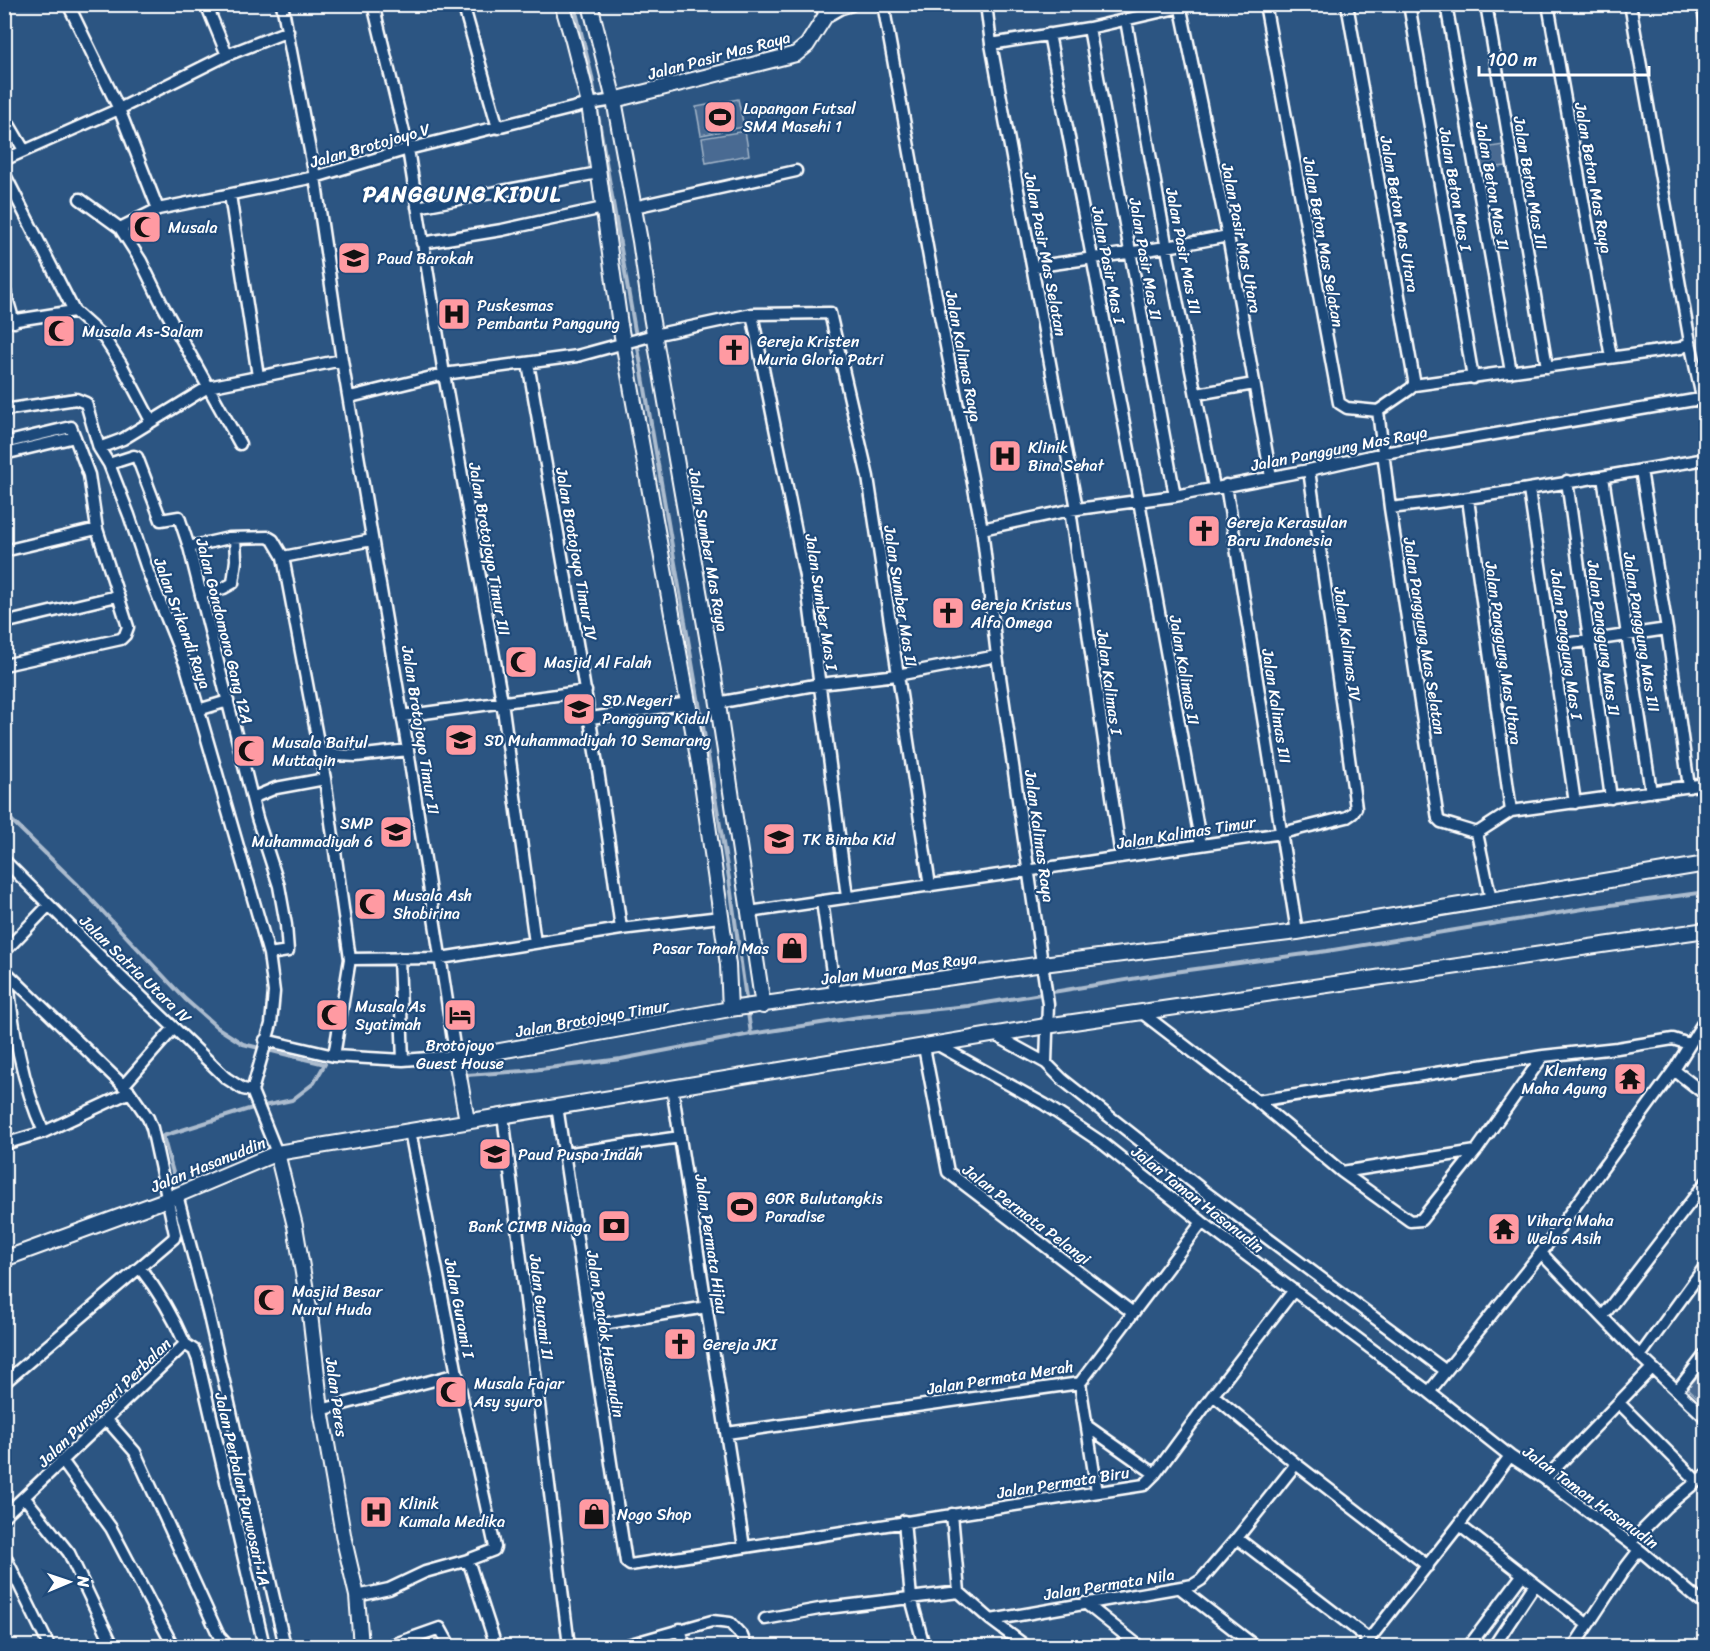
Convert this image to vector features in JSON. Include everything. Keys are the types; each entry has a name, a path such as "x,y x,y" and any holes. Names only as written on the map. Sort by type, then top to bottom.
{"street":[{"path":"68,4 119,109 158,209"},
{"path":"207,4 228,55"},
{"name":"Jalan Brotojoyo Timur II","path":"282,4 315,177 342,360 408,750 456,1061"},
{"name":"Jalan Brotojoyo Timur III","path":"373,4 408,149 444,374 502,701 535,943"},
{"path":"462,4 498,128"},
{"path":"562,4 590,104 603,208 625,343 689,703 728,965 732,1009"},
{"name":"Jalan Sumber Mas Raya","path":"590,4 634,207 652,336 692,548 717,703 762,1006"},
{"path":"679,4 689,4"},
{"name":"Jalan Pasir Mas Raya","path":"610,101 796,54 807,45 823,10 850,4"},
{"name":"Jalan Kalimas Raya","path":"883,4 934,285 982,529 996,656 1048,1004 1046,1063"},
{"name":"Jalan Pasir Mas Selatan","path":"986,4 991,44 1033,267 1074,510"},
{"name":"Jalan Beton Mas Selatan","path":"1265,4 1339,402 1347,408 1378,411"},
{"name":"Jalan Beton Mas Utara","path":"1347,4 1414,385"},
{"name":"Jalan Beton Mas I","path":"1409,4 1473,378"},
{"name":"Jalan Beton Mas II","path":"1446,4 1510,372"},
{"name":"Jalan Beton Mas III","path":"1486,4 1547,367"},
{"name":"Jalan Beton Mas Raya","path":"1548,4 1611,357"},
{"path":"1630,4 1690,342 1704,398 1706,416"},
{"path":"1702,4 1706,24"},
{"path":"991,44 1089,28 1180,6"},
{"name":"Jalan Pasir Mas Utara","path":"1180,6 1228,236 1271,477"},
{"name":"Jalan Pasir Mas III","path":"1126,20 1167,249 1214,487"},
{"name":"Jalan Pasir Mas II","path":"1089,28 1175,496"},
{"path":"4,160 119,109 228,55 288,31"},
{"name":"Jalan Pasir Mas I","path":"1049,34 1139,501"},
{"name":"Jalan Brotojoyo V","path":"120,228 158,209 315,177 408,149 610,101"},
{"path":"4,116 24,150"},
{"path":"634,207 796,171"},
{"path":"4,173 74,311 104,338 121,364 151,421"},
{"path":"417,207 598,173"},
{"path":"231,195 258,376"},
{"path":"80,200 120,228 141,261 162,304 240,444"},
{"path":"423,243 502,230 603,208"},
{"path":"1033,267 1130,251 1167,249 1228,236"},
{"path":"4,288 9,322 74,311"},
{"name":"Jalan Sumber Mas II","path":"752,314 830,313 868,477 930,886"},
{"path":"350,397 444,374 577,356 652,336 752,314"},
{"name":"Jalan Sumber Mas I","path":"752,314 807,586 847,897"},
{"path":"1384,453 1378,411 1414,385 1681,348 1690,342"},
{"path":"99,448 123,439 208,387 342,360"},
{"name":"Jalan Brotojoyo Timur IV","path":"528,363 591,718 621,929"},
{"path":"1197,394 1254,384"},
{"name":"Jalan Panggung Mas Raya","path":"982,529 1074,510 1175,496 1384,453 1704,398"},
{"name":"Jalan Srikandi Raya","path":"4,410 76,399 82,400 88,407 99,448 109,464 139,541 148,573 168,626 186,666 269,954 274,992 271,1024 253,1093"},
{"path":"4,443 73,432"},
{"path":"4,454 73,432"},
{"path":"4,665 120,639 125,635 128,627 97,529 89,475 73,432"},
{"name":"Jalan Panggung Mas Selatan","path":"1384,453 1390,508 1437,815 1441,822 1477,833"},
{"name":"Jalan Gondomono Gang 12A","path":"109,464 137,457 161,520 179,517 189,547 252,798 279,886 288,952 269,954"},
{"path":"1390,508 1529,490 1706,459"},
{"name":"Jalan Kalimas IV","path":"1309,470 1356,808 1347,818"},
{"path":"1641,470 1667,629 1689,787"},
{"name":"Jalan Panggung Mas III","path":"1603,477 1651,792"},
{"name":"Jalan Panggung Mas II","path":"1567,482 1611,798"},
{"name":"Jalan Kalimas III","path":"1226,485 1298,932"},
{"name":"Jalan Panggung Mas I","path":"1529,490 1575,802"},
{"name":"Jalan Panggung Mas Utara","path":"1468,499 1511,811"},
{"name":"Jalan Kalimas II","path":"1139,501 1201,845"},
{"name":"Jalan Kalimas I","path":"1074,510 1121,857"},
{"path":"4,551 97,529"},
{"path":"202,593 224,588 233,583 236,560 235,538"},
{"path":"189,547 235,538 271,538 283,557 325,779 350,959 334,1056"},
{"path":"283,557 372,540"},
{"path":"4,623 117,597"},
{"path":"1552,646 1667,629"},
{"path":"717,703 820,684 897,675 996,656"},
{"path":"402,716 586,691"},
{"path":"198,710 228,700"},
{"path":"591,718 689,703"},
{"path":"320,754 356,756 408,750"},
{"path":"252,798 276,788 325,779"},
{"path":"1491,900 1477,833 1511,811 1706,784"},
{"name":"Jalan Kalimas Timur","path":"749,912 1282,833 1347,818"},
{"name":"Jalan Satria Utara IV","path":"4,860 226,1078 253,1093"},
{"name":"Jalan Muara Mas Raya","path":"732,1009 1042,964 1298,932 1706,864"},
{"path":"822,901 835,994"},
{"path":"4,952 49,905"},
{"path":"350,959 441,958 621,929 720,917"},
{"name":"Jalan Hasanuddin","path":"4,1259 277,1153 1046,1026 1706,930"},
{"path":"399,958 403,1060"},
{"path":"6,972 127,1089 148,1118 170,1196 208,1312 285,1647"},
{"path":"6,972 21,1068 32,1107 44,1132"},
{"name":"Jalan Brotojoyo Timur","path":"456,1061 732,1009"},
{"path":"1141,1012 1257,1101 1342,1172 1410,1221 1417,1222 1476,1151 1543,1056"},
{"path":"1429,1392 1541,1253 1674,1070 1706,1018"},
{"path":"4,1144 44,1132 127,1089 174,1028"},
{"name":"Jalan Taman Hasanudin","path":"995,1035 1046,1063 1063,1080 1204,1191 1446,1371"},
{"path":"1257,1101 1543,1056 1673,1039 1689,1044"},
{"path":"265,1042 334,1056 456,1061 467,1121"},
{"name":"Jalan Taman Hasanudin","path":"931,1046 1053,1110 1101,1142 1202,1222 1429,1392 1510,1456 1545,1479 1635,1547 1706,1606"},
{"name":"Jalan Permata Pelangi","path":"931,1046 948,1172 1133,1313"},
{"path":"1674,1070 1706,1095"},
{"name":"Jalan Permata Hijau","path":"672,1088 744,1547"},
{"path":"253,1093 277,1153"},
{"name":"Jalan Pondok Hasanudin","path":"557,1106 626,1562 630,1565"},
{"name":"Jalan Gurami II","path":"503,1114 569,1647"},
{"name":"Jalan Gurami I","path":"411,1131 457,1374 495,1547 494,1550 468,1560"},
{"path":"564,1154 680,1137"},
{"path":"1342,1172 1476,1151"},
{"name":"Jalan Peres","path":"277,1153 295,1226 310,1314 321,1410 344,1540 357,1596 361,1647"},
{"path":"1603,1316 1706,1182"},
{"path":"4,1383 175,1236 170,1196"},
{"name":"Jalan Permata Merah","path":"727,1433 1080,1383 1202,1222"},
{"path":"1541,1253 1640,1356 1706,1418"},
{"path":"1640,1356 1706,1265"},
{"name":"Jalan Purwosari Perbalan","path":"4,1516 185,1344 173,1316 158,1291 140,1268"},
{"name":"Jalan Permata Biru","path":"630,1565 1144,1485 1155,1474 1294,1290"},
{"path":"590,1326 707,1307"},
{"name":"Jalan Perbalan Purwosari 1A","path":"185,1344 194,1350 198,1360 264,1647"},
{"path":"1677,1391 1706,1353"},
{"path":"1545,1479 1652,1368"},
{"path":"321,1410 457,1374"},
{"path":"1080,1383 1097,1492"},
{"path":"1213,1395 1296,1464 1428,1566"},
{"path":"1574,1647 1635,1547 1666,1507 1701,1478 1619,1403"},
{"path":"106,1419 135,1452 219,1636 228,1647"},
{"path":"1087,1426 1155,1474"},
{"path":"1237,1538 1367,1643 1459,1526 1510,1456"},
{"path":"63,1462 111,1528 173,1647"},
{"name":"Jalan Permata Nila","path":"991,1620 1180,1588 1201,1580 1296,1464"},
{"path":"25,1498 69,1553 113,1647"},
{"path":"952,1514 960,1592 1026,1647"},
{"path":"904,1521 911,1598 924,1647"},
{"path":"1459,1526 1588,1625"},
{"path":"4,1554 49,1647"},
{"path":"357,1596 389,1589 424,1572 468,1560 496,1647"},
{"path":"1469,1647 1523,1574"},
{"path":"1494,1647 1535,1584"},
{"path":"1180,1588 1255,1647"},
{"path":"765,1619 819,1609 960,1592"},
{"path":"1085,1603 1139,1647"},
{"path":"631,1646 712,1621 730,1623 742,1636 746,1647"},
{"path":"389,1647 440,1628 450,1647"},
{"path":"680,1629 686,1647"}],"shaded area":[{"name":"Lapangan Futsal SMA Masehi 1","path":"738,99 744,127 701,135 696,107"},
{"name":"Lapangan Futsal SMA Masehi 1","path":"745,131 749,155 706,163 702,138"},
{"path":"1503,145 1506,166 1481,169 1478,149"},
{"path":"1700,1374 1705,1379 1705,1405 1687,1388"}],"waterway":[{"path":"574,4 592,77 729,878 751,1034"},
{"path":"4,813 78,885 185,999 218,1028 243,1044 325,1064 314,1083 292,1100 249,1109 163,1136 175,1180 172,1192"},
{"path":"466,1075 524,1071 621,1059 751,1034 859,1017 968,1006 1174,972 1327,951 1589,908 1706,892"}],"place":[{"name":"Lapangan Futsal SMA Masehi 1","path":"720,117"},
{"name":"Musala","path":"145,227"},
{"name":"Paud Barokah","path":"354,258"},
{"name":"Puskesmas Pembantu Panggung","path":"454,314"},
{"name":"Musala As-Salam","path":"59,331"},
{"name":"Gereja Kristen Muria Gloria Patri","path":"734,350"},
{"name":"Klinik Bina Sehat","path":"1005,456"},
{"name":"Gereja Kerasulan Baru Indonesia","path":"1204,531"},
{"name":"Gereja Kristus Alfa Omega","path":"948,613"},
{"name":"Masjid Al Falah","path":"521,662"},
{"name":"SD Negeri Panggung Kidul","path":"579,709"},
{"name":"SD Muhammadiyah 10 Semarang","path":"461,740"},
{"name":"Musala Baitul Muttaqin","path":"249,751"},
{"name":"SMP Muhammadiyah 6","path":"396,832"},
{"name":"TK Bimba Kid","path":"779,839"},
{"name":"Musala Ash Shobirina","path":"370,904"},
{"name":"Pasar Tanah Mas","path":"792,948"},
{"name":"Musala As Syatimah","path":"332,1015"},
{"name":"Brotojoyo Guest House","path":"460,1015"},
{"name":"Klenteng Maha Agung","path":"1630,1079"},
{"name":"Paud Puspa Indah","path":"495,1154"},
{"name":"GOR Bulutangkis Paradise","path":"742,1207"},
{"name":"Bank CIMB Niaga","path":"614,1226"},
{"name":"Vihara Maha Welas Asih","path":"1504,1229"},
{"name":"Masjid Besar Nurul Huda","path":"269,1300"},
{"name":"Gereja JKI","path":"680,1344"},
{"name":"Musala Fajar Asy syuro","path":"451,1392"},
{"name":"Klinik Kumala Medika","path":"376,1512"},
{"name":"Nogo Shop","path":"594,1514"}],"district":[{"name":"PANGGUNG KIDUL","path":"462,194"}]}
